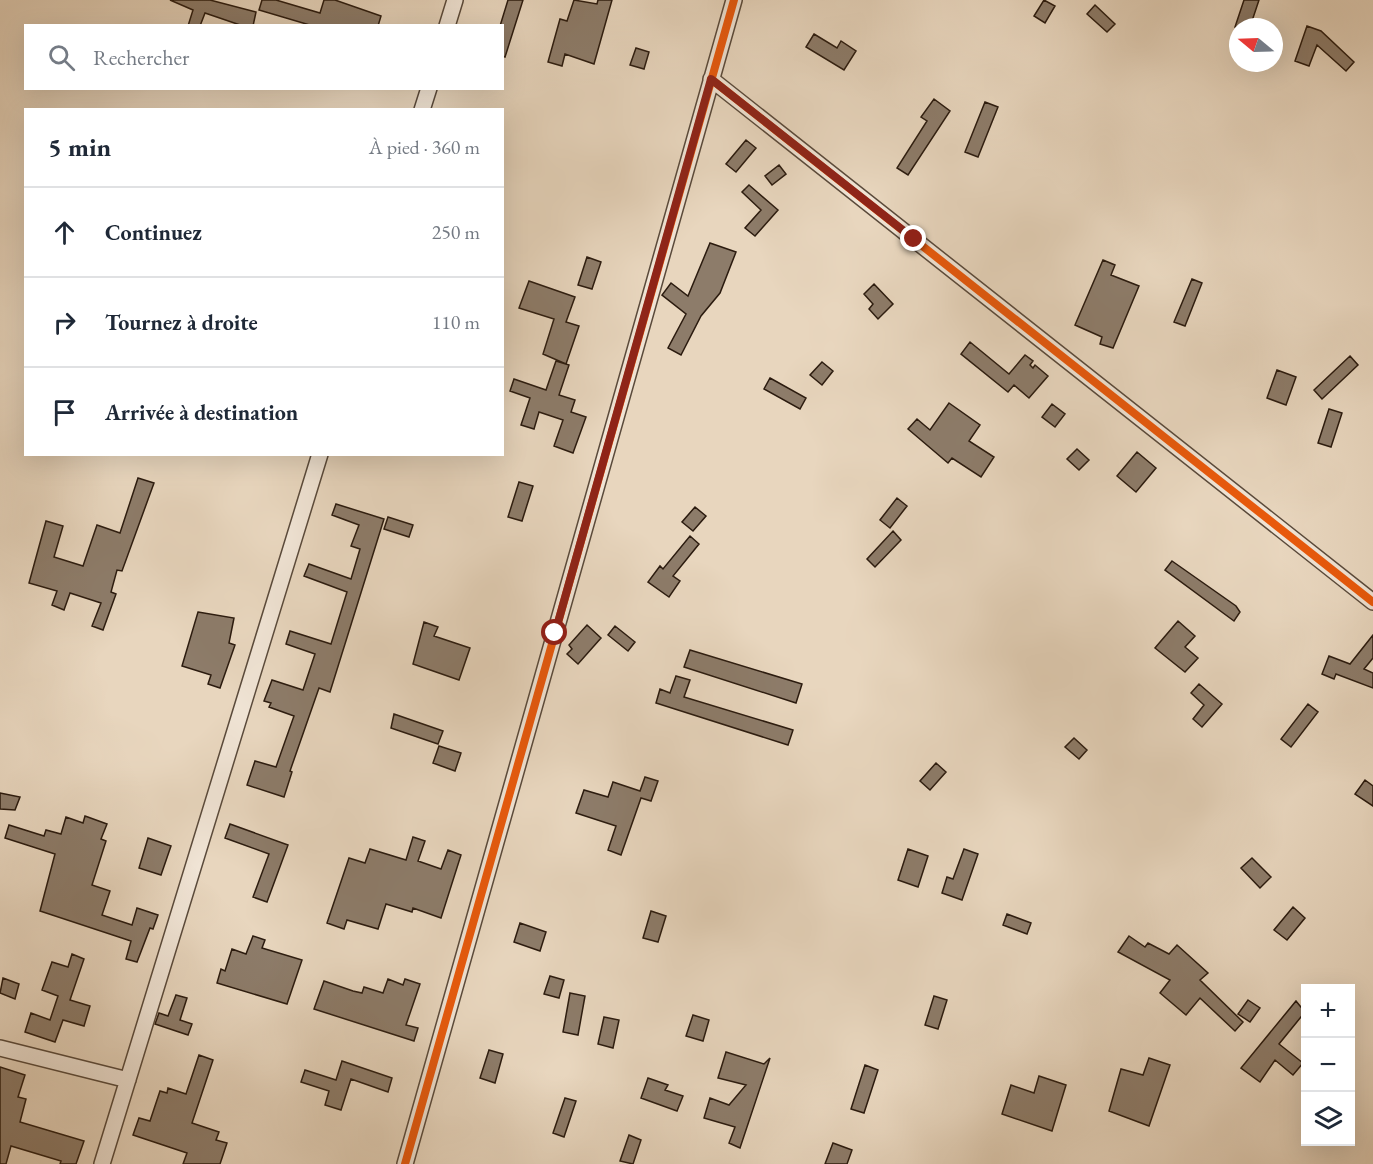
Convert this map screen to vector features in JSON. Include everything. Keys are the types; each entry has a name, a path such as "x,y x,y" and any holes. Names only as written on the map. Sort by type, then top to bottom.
{"street":[{"path":"448,24 455,0"},
{"path":"405,1164 734,0"},
{"path":"711,79 1373,602"},
{"path":"423,108 428,90"},
{"path":"102,1164 319,456"},
{"path":"0,1048 128,1080"}],"building":[{"path":"170,0 210,0 256,12 253,24 237,24 205,13 201,24 189,24 193,10"},
{"path":"262,0 276,0 320,13 324,0 335,0 381,16 379,24 306,24 259,10"},
{"path":"508,0 523,0 505,57 504,24 501,24"},
{"path":"574,0 597,4 598,0 612,0 594,64 565,54 562,66 548,62 560,19 567,21"},
{"path":"1044,0 1055,6 1045,23 1034,16"},
{"path":"1244,0 1259,0 1253,18 1238,18"},
{"path":"1095,5 1115,24 1107,32 1087,14"},
{"path":"1307,26 1321,31 1354,62 1346,71 1317,45 1309,66 1295,61"},
{"path":"814,34 837,48 841,41 856,51 844,70 806,47"},
{"path":"636,48 649,52 644,69 630,65"},
{"path":"934,99 950,111 908,175 897,168 927,121 921,117"},
{"path":"985,102 998,107 978,157 965,152"},
{"path":"746,140 756,148 736,172 726,164"},
{"path":"779,165 786,174 772,185 765,176"},
{"path":"749,185 778,210 755,236 745,228 761,210 742,192"},
{"path":"710,243 736,252 720,293 701,316 681,355 668,348 686,314 662,295 671,283 688,296"},
{"path":"587,257 601,262 592,289 578,285"},
{"path":"1103,260 1115,265 1111,275 1139,286 1113,348 1100,344 1102,337 1075,325"},
{"path":"1192,279 1202,283 1185,326 1174,322"},
{"path":"529,281 575,297 566,322 579,326 566,364 543,354 554,319 519,308"},
{"path":"874,284 893,304 878,319 869,309 873,304 864,294"},
{"path":"970,342 1009,374 1025,355 1033,361 1030,365 1033,368 1035,365 1048,376 1029,398 1014,385 1008,392 961,354"},
{"path":"1350,356 1358,365 1322,399 1314,390"},
{"path":"556,361 569,365 559,395 575,400 571,412 586,417 573,453 554,446 563,420 539,412 534,429 521,425 530,398 510,391 514,379 546,390"},
{"path":"822,362 833,371 822,385 810,375"},
{"path":"1277,370 1296,377 1286,405 1267,398"},
{"path":"770,378 806,398 800,409 764,389"},
{"path":"949,403 980,425 969,441 994,457 981,477 952,458 948,463 908,429 917,419 930,430"},
{"path":"1052,404 1065,414 1055,427 1042,417"},
{"path":"1329,409 1342,413 1331,447 1318,443"},
{"path":"1077,449 1089,460 1079,470 1067,459"},
{"path":"1137,452 1156,468 1136,492 1117,476"},
{"path":"138,478 154,483 122,571 117,570 111,592 116,594 103,630 92,626 101,603 70,593 64,610 52,605 57,591 29,583 46,521 63,526 54,557 83,566 97,525 120,533"},
{"path":"519,482 533,486 522,521 508,517"},
{"path":"897,498 907,506 890,528 880,520"},
{"path":"336,504 384,519 330,692 319,688 290,771 292,772 284,797 247,785 255,761 276,767 294,716 269,707 271,703 264,701 272,680 303,690 315,654 286,644 290,631 331,644 347,592 304,576 309,564 351,579 360,549 351,546 359,525 332,515"},
{"path":"695,507 706,516 693,531 682,522"},
{"path":"388,517 413,525 409,537 384,529"},
{"path":"893,531 901,540 875,567 867,559"},
{"path":"690,536 699,544 673,576 680,581 669,597 648,582 660,566 663,569"},
{"path":"1172,561 1236,606 1240,612 1234,621 1165,570"},
{"path":"198,612 234,618 229,643 235,645 220,688 208,684 211,675 182,666"},
{"path":"1178,621 1195,636 1185,647 1198,658 1185,672 1155,648"},
{"path":"424,622 438,627 434,636 470,648 459,680 413,664"},
{"path":"587,625 601,638 578,664 567,654 572,649 569,645"},
{"path":"615,626 635,642 628,651 608,635"},
{"path":"1373,635 1373,658 1364,669 1373,673 1373,688 1336,674 1334,679 1322,674 1329,656 1350,664"},
{"path":"690,650 802,684 796,703 684,667"},
{"path":"676,676 690,680 684,697 793,730 788,745 656,703 660,689 670,693"},
{"path":"1199,684 1222,704 1202,727 1193,719 1204,705 1191,693"},
{"path":"1308,704 1318,712 1291,747 1281,739"},
{"path":"394,714 443,731 438,744 391,728"},
{"path":"1074,738 1087,750 1079,759 1065,747"},
{"path":"439,746 461,753 455,771 433,763"},
{"path":"936,763 946,772 930,790 920,781"},
{"path":"645,777 658,781 651,801 641,798 621,855 608,850 616,826 576,813 584,790 608,797 613,782 640,791"},
{"path":"1365,780 1373,786 1373,806 1355,794"},
{"path":"0,793 20,797 15,810 0,809"},
{"path":"85,816 107,824 101,839 106,841 92,885 110,891 102,915 132,925 137,908 158,915 153,929 150,928 137,962 126,959 131,941 40,911 55,854 5,838 9,825 44,836 46,830 61,834 66,817 83,823"},
{"path":"230,824 288,845 267,902 253,897 269,854 225,838"},
{"path":"413,837 425,841 418,861 441,869 448,850 461,855 441,918 413,908 412,912 386,904 378,929 347,920 344,929 327,923 349,858 365,863 370,849 406,860"},
{"path":"148,838 171,846 161,875 139,868"},
{"path":"908,849 928,856 918,887 898,880"},
{"path":"964,849 978,854 962,900 942,893 947,877 953,879"},
{"path":"1252,858 1271,877 1260,888 1241,868"},
{"path":"1293,907 1305,918 1287,940 1274,930"},
{"path":"651,911 666,916 658,942 643,938"},
{"path":"1007,914 1031,923 1027,934 1003,925"},
{"path":"520,923 546,932 540,951 514,942"},
{"path":"253,936 265,940 262,948 302,960 287,1004 217,983 221,969 225,971 232,949 246,954"},
{"path":"1129,936 1145,947 1148,943 1169,954 1177,945 1208,973 1200,980 1243,1022 1235,1031 1200,998 1186,1015 1160,993 1170,980 1118,952"},
{"path":"72,954 84,959 70,1000 90,1006 84,1026 63,1020 55,1042 25,1032 31,1013 50,1020 58,996 42,990 52,962 68,967"},
{"path":"550,976 564,980 559,998 544,994"},
{"path":"3,978 19,984 15,999 0,993"},
{"path":"388,979 403,985 405,979 420,984 406,1025 418,1028 414,1041 314,1009 324,981 362,993 364,987 383,993"},
{"path":"570,993 585,996 578,1035 563,1032"},
{"path":"176,995 187,998 180,1020 192,1024 188,1035 155,1024 159,1013 168,1016"},
{"path":"934,996 947,1000 938,1029 925,1025"},
{"path":"1248,1000 1260,1008 1250,1022 1238,1014"},
{"path":"1296,1001 1301,1007 1301,1017 1279,1044 1301,1061 1301,1065 1293,1075 1275,1060 1260,1082 1241,1068"},
{"path":"693,1015 709,1020 703,1041 686,1036"},
{"path":"604,1017 619,1020 613,1048 598,1044"},
{"path":"489,1050 503,1054 495,1083 480,1078"},
{"path":"726,1052 764,1064 770,1058 740,1148 729,1143 735,1127 704,1118 710,1098 729,1105 746,1085 718,1078"},
{"path":"199,1055 213,1060 192,1123 219,1132 216,1140 227,1143 220,1164 183,1164 187,1153 133,1135 139,1118 150,1121 160,1091 167,1093 168,1088 186,1094"},
{"path":"1149,1058 1170,1065 1149,1126 1109,1111 1121,1069 1143,1075"},
{"path":"342,1061 392,1078 388,1092 351,1079 341,1110 325,1105 329,1091 301,1082 305,1070 336,1080"},
{"path":"865,1065 878,1070 864,1113 851,1109"},
{"path":"0,1067 25,1075 18,1097 26,1099 20,1122 84,1141 76,1164 60,1164 61,1161 11,1146 6,1164 0,1164"},
{"path":"1039,1076 1066,1085 1052,1131 1002,1114 1011,1085 1034,1093"},
{"path":"648,1078 668,1085 665,1090 683,1096 677,1111 641,1098"},
{"path":"565,1098 576,1101 564,1137 553,1133"},
{"path":"629,1135 641,1140 633,1164 620,1161"},
{"path":"833,1143 852,1150 847,1164 825,1164"}],"cycle path":[{"path":"405,1164 734,0"},
{"path":"711,79 1373,602"}],"route":[{"path":"555,633 711,79 914,239"}]}
